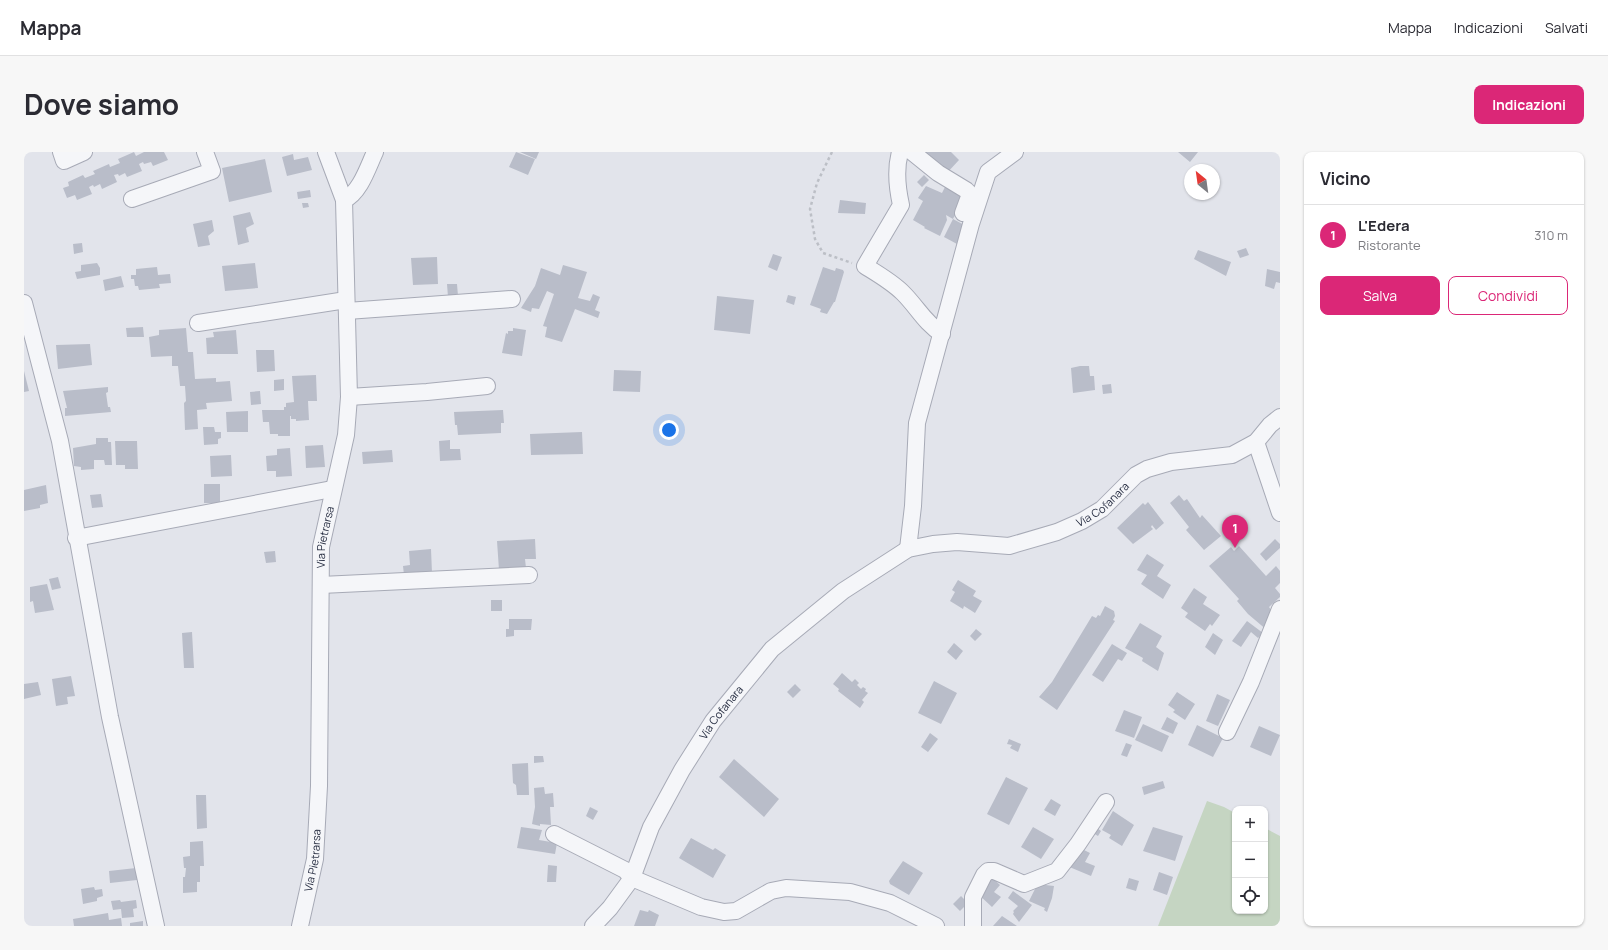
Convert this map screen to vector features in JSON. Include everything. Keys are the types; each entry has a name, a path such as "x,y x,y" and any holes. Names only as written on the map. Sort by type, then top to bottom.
{"street":[{"path":"61,152 64,161 84,152"},
{"path":"132,199 212,171 205,152"},
{"name":"Via Pietrarsa","path":"300,926 315,859 316,845 319,786 321,547 332,489 346,436 349,397 344,200 326,152"},
{"path":"344,200 351,197 367,171 375,152"},
{"path":"900,152 897,163 896,181 901,205 864,266 902,293 930,326 942,334"},
{"path":"912,152 938,173 970,194 962,217 971,224"},
{"path":"908,549 913,506 917,423 971,224 988,172 1015,152"},
{"path":"198,323 346,305 512,299"},
{"path":"24,303 60,441 76,538 110,717 156,926"},
{"path":"349,397 427,392 487,386"},
{"name":"Via Cofanara","path":"593,926 610,908 632,878 651,827 682,770 714,721 772,649 843,591 908,549 933,544 957,542 1009,546 1025,543 1082,521 1102,509 1136,475 1147,469 1171,462 1232,455 1256,442 1270,425 1280,417"},
{"path":"1256,442 1280,513"},
{"path":"76,538 332,489"},
{"path":"321,585 529,575"},
{"path":"1227,732 1251,682 1280,609"},
{"path":"973,926 973,897 984,875 988,872 994,871 1024,884 1057,870 1078,844 1106,802"},
{"path":"554,834 625,870 632,878 701,907 724,912 736,911 771,891 786,888 850,892 890,904 936,926"}],"path":[{"path":"832,152 817,183 810,209 815,239 823,253 842,261 864,266"}],"green space":[{"path":"1207,801 1232,811 1232,914 1268,914 1268,830 1280,836 1280,926 1158,926"}],"building":[{"path":"134,152 136,156 144,152 164,152 168,160 153,166 151,162 144,164 143,162 139,164 142,171 127,177 125,173 119,176 118,174 114,175 117,182 102,189 100,184 94,187 93,185 89,187 92,194 77,200 75,195 67,198 63,188 69,186 68,182 83,175 85,178 95,174 93,171 109,164 110,167 120,163 118,159"},
{"path":"516,152 535,159 528,175 509,167"},
{"path":"520,152 539,152 536,159"},
{"path":"924,152 951,152 959,160 946,174"},
{"path":"1178,152 1198,152 1190,162"},
{"path":"293,154 294,160 308,157 312,170 287,176 282,157"},
{"path":"265,159 272,192 229,202 222,168"},
{"path":"924,175 929,180 922,187 917,182"},
{"path":"946,185 965,194 953,219 946,215 947,220 940,236 924,228 925,227 913,220 923,201 918,198 926,186 942,193"},
{"path":"310,190 311,197 298,199 297,192"},
{"path":"840,200 866,203 865,214 838,213"},
{"path":"302,203 308,203 309,207 303,208"},
{"path":"250,212 254,224 246,228 249,242 238,245 233,216"},
{"path":"953,219 966,226 957,244 944,237"},
{"path":"212,220 214,231 208,236 210,245 198,247 193,224"},
{"path":"82,243 83,252 74,254 73,244"},
{"path":"1246,248 1249,255 1240,258 1237,251"},
{"path":"1198,250 1231,262 1226,276 1194,259"},
{"path":"773,254 782,257 777,271 768,267"},
{"path":"437,257 438,284 413,285 411,258"},
{"path":"97,263 100,268 100,275 77,279 75,272 81,271 81,265"},
{"path":"255,263 258,288 225,291 222,266"},
{"path":"563,265 587,272 578,298 590,301 593,294 600,297 595,310 600,312 598,318 575,309 562,342 545,337 547,327 543,326 554,294 547,291 539,309 532,308 531,312 521,308 535,286 541,268 560,275"},
{"path":"157,267 158,275 170,274 171,283 159,284 160,288 139,290 138,286 135,286 134,279 131,279 131,275 136,275 136,269"},
{"path":"823,267 835,271 836,268 843,270 844,272 835,302 827,314 820,312 821,309 810,305"},
{"path":"1267,269 1280,272 1280,283 1276,282 1274,289 1265,286"},
{"path":"121,276 124,287 105,291 103,280"},
{"path":"447,284 457,284 458,296 448,297"},
{"path":"788,295 796,297 794,305 786,302"},
{"path":"717,296 754,300 750,334 714,330"},
{"path":"143,327 144,337 127,337 126,328"},
{"path":"186,328 188,352 193,352 195,379 216,378 216,382 230,381 232,401 206,403 207,409 197,410 198,429 185,430 185,386 180,386 178,366 172,366 172,356 151,357 149,337 159,335 159,330"},
{"path":"513,328 526,330 522,356 502,353 506,333 508,334 508,331 513,331"},
{"path":"236,330 238,354 207,354 206,338 214,337 213,332"},
{"path":"90,344 92,365 58,369 56,345"},
{"path":"256,350 274,350 275,371 257,372"},
{"path":"1089,366 1090,376 1094,376 1095,390 1073,393 1071,368"},
{"path":"614,370 641,371 640,392 613,391"},
{"path":"24,371 29,391 24,392"},
{"path":"316,375 317,401 308,401 309,420 296,421 296,419 291,419 290,416 290,436 270,434 269,422 263,422 262,410 284,410 286,403 294,402 292,376"},
{"path":"284,379 284,390 274,391 274,380"},
{"path":"1111,384 1112,393 1103,394 1102,385"},
{"path":"108,387 108,392 106,393 108,407 110,407 111,412 65,416 65,408 67,408 63,391"},
{"path":"260,391 261,404 251,405 250,392"},
{"path":"503,410 504,423 501,423 501,433 458,435 457,425 455,425 454,412"},
{"path":"248,411 248,432 227,432 226,412"},
{"path":"203,427 214,427 215,432 221,432 221,438 218,439 218,444 204,445"},
{"path":"582,432 583,454 531,455 530,434"},
{"path":"96,438 108,438 108,442 111,442 112,465 105,465 104,460 94,460 94,469 81,470 81,467 74,466 73,448 96,444"},
{"path":"450,440 450,449 460,449 461,460 440,461 439,441"},
{"path":"115,441 137,441 138,469 125,469 125,465 116,465"},
{"path":"323,445 325,467 306,468 305,446"},
{"path":"290,448 292,476 276,477 276,471 267,471 266,456 277,455 277,449"},
{"path":"392,450 393,462 363,464 362,452"},
{"path":"231,455 232,476 211,477 210,456"},
{"path":"204,484 220,484 220,503 204,503"},
{"path":"46,485 48,503 40,505 40,508 24,511 24,490"},
{"path":"101,494 103,507 92,508 90,495"},
{"path":"1179,495 1184,501 1187,499 1200,518 1202,515 1221,536 1204,550 1186,530 1189,527 1170,503"},
{"path":"1148,502 1164,523 1156,530 1152,525 1151,527 1153,529 1133,544 1117,528 1143,503 1145,505"},
{"path":"535,539 536,559 525,559 526,568 499,570 497,541"},
{"path":"1275,539 1280,544 1280,548 1266,561 1260,554"},
{"path":"1239,546 1266,576 1276,566 1280,571 1280,583 1275,588 1280,594 1280,597 1269,607 1275,616 1268,631 1248,614 1237,601 1239,599 1209,566 1231,547 1234,551"},
{"path":"431,549 432,573 404,575 403,566 410,565 409,551"},
{"path":"275,551 276,562 266,563 264,552"},
{"path":"1147,554 1164,565 1157,576 1171,585 1163,599 1141,584 1147,575 1137,570"},
{"path":"58,577 61,588 52,590 49,579"},
{"path":"958,580 976,591 973,596 982,601 975,613 964,606 963,609 950,601 955,592 952,590"},
{"path":"47,584 54,610 35,613 33,601 30,602 30,587"},
{"path":"1194,588 1207,597 1203,604 1220,615 1212,626 1210,624 1205,631 1185,617 1188,613 1181,608"},
{"path":"491,600 502,600 502,611 491,611"},
{"path":"1105,606 1114,611 1115,616 1113,620 1115,621 1057,710 1039,697 1052,682 1092,616 1096,618 1098,615 1100,616"},
{"path":"509,619 532,619 531,630 514,630 514,636 506,637 506,629 509,629"},
{"path":"1247,621 1263,633 1258,638 1251,632 1241,647 1232,641"},
{"path":"1140,623 1162,636 1156,647 1164,653 1158,671 1142,661 1143,658 1125,648"},
{"path":"976,629 982,634 975,641 970,636"},
{"path":"192,632 194,668 184,668 182,633"},
{"path":"1213,633 1223,640 1215,655 1205,647"},
{"path":"954,643 963,651 956,660 947,652"},
{"path":"1112,644 1127,653 1122,661 1118,659 1103,682 1092,675"},
{"path":"842,673 852,682 855,679 859,683 857,685 861,689 863,687 866,689 865,691 868,693 862,700 864,702 860,708 838,691 839,689 833,684"},
{"path":"71,676 75,696 67,697 68,704 56,706 52,679"},
{"path":"934,681 957,693 941,724 918,713"},
{"path":"38,682 41,695 24,699 24,684"},
{"path":"795,684 801,690 793,698 787,692"},
{"path":"1177,692 1195,704 1185,720 1173,712 1175,710 1168,705"},
{"path":"1217,694 1230,700 1218,726 1206,721"},
{"path":"1124,710 1142,717 1134,738 1115,731"},
{"path":"1167,717 1178,723 1173,734 1161,729"},
{"path":"1143,724 1169,736 1162,752 1135,740"},
{"path":"1197,725 1223,738 1213,757 1188,745"},
{"path":"1259,726 1280,735 1271,756 1250,747"},
{"path":"930,733 938,739 928,752 921,747"},
{"path":"1009,739 1021,744 1018,752 1010,748 1012,745 1007,744"},
{"path":"1126,743 1132,745 1127,757 1121,755"},
{"path":"534,756 543,756 544,762 534,763"},
{"path":"734,759 779,799 764,817 719,777"},
{"path":"528,763 529,795 517,795 516,785 513,783 512,764"},
{"path":"1006,777 1028,788 1009,825 987,814"},
{"path":"1163,781 1165,788 1144,795 1142,787"},
{"path":"544,787 545,794 553,793 554,807 550,807 551,825 540,824 540,826 532,824 535,807 534,788"},
{"path":"196,795 206,795 207,828 197,829"},
{"path":"1051,799 1061,805 1055,816 1044,810"},
{"path":"590,807 598,811 593,820 586,816"},
{"path":"1113,811 1134,825 1122,846 1109,838 1111,835 1102,830"},
{"path":"521,827 542,830 539,840 557,843 555,854 517,848"},
{"path":"1033,827 1054,839 1041,859 1021,847"},
{"path":"1153,827 1183,836 1175,861 1143,851"},
{"path":"1097,828 1101,831 1098,836 1093,833"},
{"path":"691,838 713,850 715,848 726,855 713,878 679,858"},
{"path":"203,841 204,866 200,866 200,882 197,882 197,892 183,893 183,877 185,877 186,868 184,868 183,857 190,856 190,842"},
{"path":"1084,850 1090,853 1085,862 1095,866 1091,876 1067,866"},
{"path":"903,861 923,873 909,895 890,884 889,881"},
{"path":"548,865 557,866 556,882 547,882"},
{"path":"136,868 137,880 110,883 109,871"},
{"path":"1159,872 1173,877 1167,895 1153,890"},
{"path":"991,877 1000,885 994,892 1001,897 992,907 978,894"},
{"path":"1129,878 1139,881 1136,891 1126,888"},
{"path":"1037,884 1054,886 1047,912 1044,910 1045,908 1029,901 1035,889 1032,889"},
{"path":"94,887 95,890 102,889 103,896 97,898 97,901 83,904 81,889"},
{"path":"1013,891 1032,905 1019,922 1013,914 1013,911 1018,906 1008,898"},
{"path":"961,896 968,903 960,911 953,904"},
{"path":"120,900 121,902 136,900 137,908 133,909 134,917 122,918 121,909 113,910 111,901"},
{"path":"640,910 648,912 649,910 659,915 655,926 634,926"},
{"path":"108,913 109,920 121,918 122,926 74,926 73,919"},
{"path":"1002,916 1017,926 993,926"},
{"path":"143,921 143,926 130,926 130,923"}],"place":[{"name":"L'Edera","path":"1235,548"}]}
